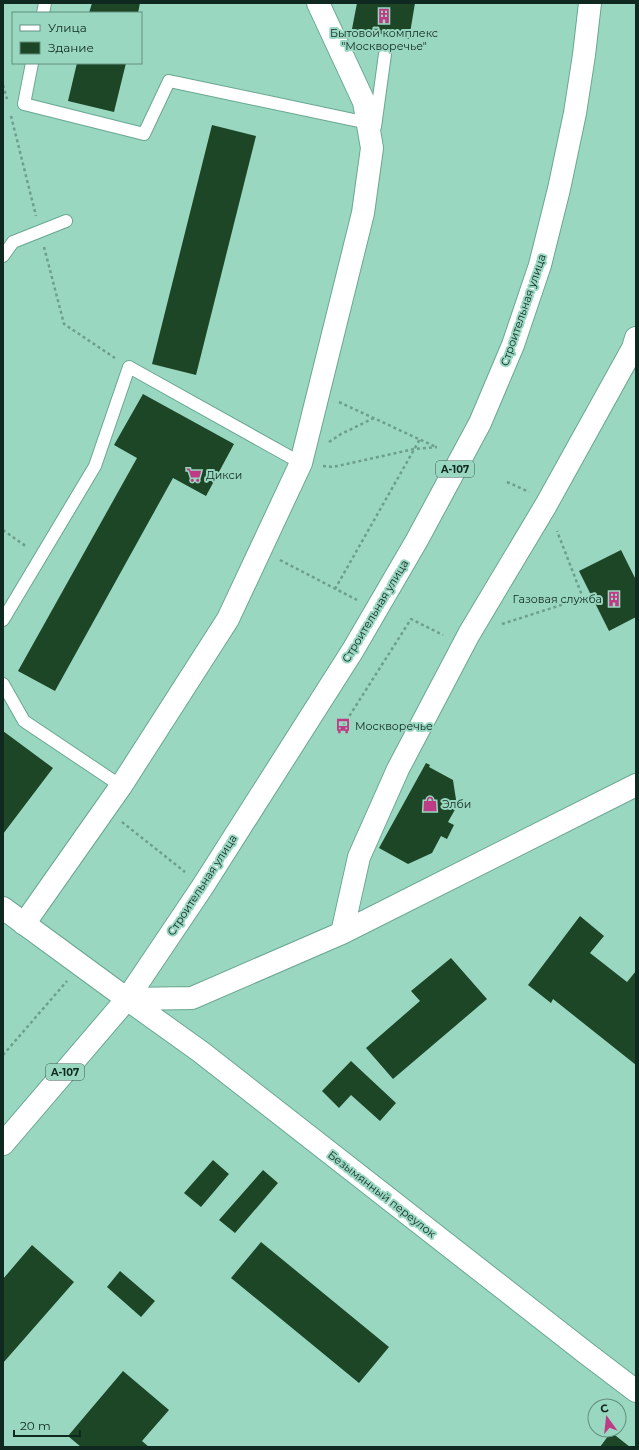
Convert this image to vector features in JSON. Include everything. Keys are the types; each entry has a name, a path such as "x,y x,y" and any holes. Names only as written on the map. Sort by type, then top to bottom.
{"main road":[{"path":"24,924 121,786 228,619 301,463 363,213 372,148 364,102 318,3"},
{"name":"Строительная улица","path":"3,1144 127,999 203,886 353,650 417,540 480,422 513,345 540,265 559,189 576,105 590,3"},
{"path":"342,932 359,857 398,769 469,634 546,505 633,348 636,338"},
{"path":"127,999 192,998 342,932 636,785"},
{"name":"Безымянный переулок","path":"3,908 201,1052 568,1339 636,1390"}],"lane":[{"path":"372,148 385,54"},
{"path":"32,64 24,104 144,134 169,81 368,123"},
{"path":"3,256 13,242 66,221"},
{"path":"3,620 95,466 129,367 301,463"},
{"path":"3,684 24,721 121,786"}],"path":[{"path":"301,463 334,467 414,448 436,447 318,393"},
{"path":"301,463 341,434 374,418"},
{"path":"335,589 420,439"},
{"path":"469,634 583,598 546,505"},
{"path":"3,530 41,556"},
{"path":"260,550 362,602"},
{"path":"343,726 411,619 445,636"},
{"path":"105,808 203,886"},
{"path":"3,1055 80,965"}],"building":[{"path":"92,3 140,3 138,12 89,12"},
{"name":"Бытовой комплекс \"Москворечье\"","path":"357,3 415,3 409,39 352,29"},
{"path":"77,64 126,64 114,112 68,101"},
{"path":"212,125 256,136 196,375 152,364"},
{"path":"143,394 234,444 206,496 173,478 55,691 18,671 137,458 114,445"},
{"name":"Газовая служба","path":"621,550 636,580 636,617 609,631 579,571"},
{"path":"3,731 53,768 3,834"},
{"path":"426,763 430,765 429,767 453,780 457,806 448,822 454,825 447,839 441,836 432,853 408,864 379,848"},
{"path":"580,916 604,936 590,953 627,982 636,971 636,1065 553,999 551,1003 528,985"},
{"path":"451,958 487,999 393,1079 366,1048 420,1001 411,991"},
{"path":"351,1061 396,1103 380,1121 351,1095 339,1108 322,1091"},
{"path":"213,1160 229,1174 201,1207 184,1193"},
{"path":"263,1170 278,1183 235,1233 219,1220"},
{"path":"261,1242 389,1347 359,1383 231,1278"},
{"path":"32,1245 74,1282 3,1363 3,1279"},
{"path":"120,1271 155,1301 141,1317 107,1287"},
{"path":"123,1371 169,1410 142,1441 149,1447 81,1447 68,1436"},
{"path":"607,1438 619,1438 630,1447 600,1447"}],"place":[{"name":"Бытовой комплекс \"Москворечье\"","path":"384,16"},
{"name":"Дикси","path":"194,475"},
{"name":"Газовая служба","path":"614,599"},
{"name":"Москворечье","path":"343,726"},
{"name":"Элби","path":"430,804"}]}
